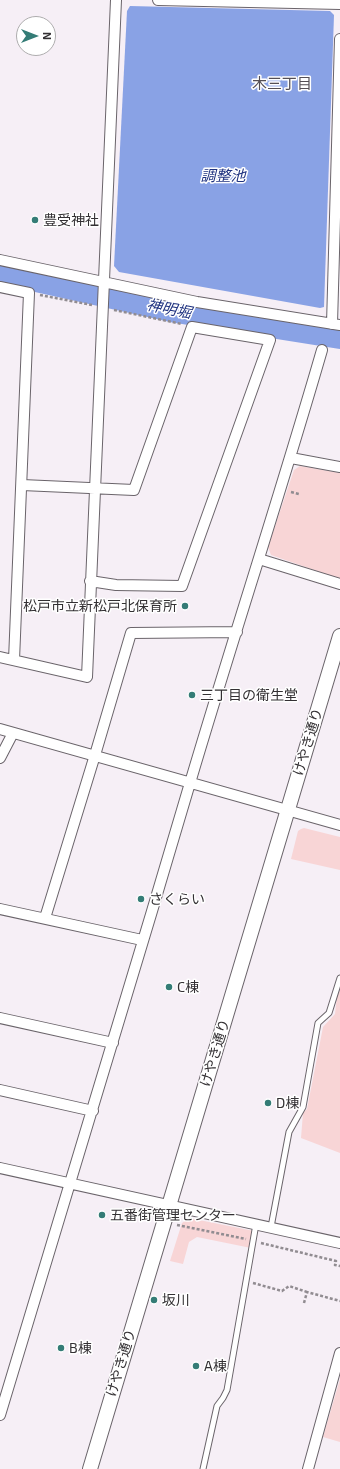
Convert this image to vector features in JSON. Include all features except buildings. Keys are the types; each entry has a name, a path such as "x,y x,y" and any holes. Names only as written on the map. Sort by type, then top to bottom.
{"street":[{"path":"0,657 87,677 116,0"},
{"path":"158,0 340,4"},
{"path":"0,260 103,285 197,302 336,324 340,39"},
{"path":"0,287 29,293 14,660"},
{"path":"22,485 134,490 192,326 270,340 182,586 116,585 90,581"},
{"path":"0,1415 69,1184 93,1111 142,940 190,782 291,458 322,350"},
{"path":"291,458 340,467"},
{"path":"259,559 340,584"},
{"path":"45,918 131,633 237,632"},
{"name":"けやき通り","path":"90,1469 340,636"},
{"path":"0,729 340,825"},
{"path":"0,758 13,733"},
{"path":"0,909 142,940"},
{"path":"0,1018 113,1043"},
{"path":"0,1090 93,1111"},
{"path":"0,1168 340,1243"},
{"path":"308,1469 338,1371 340,1353"}],"lane":[{"path":"271,1227 289,1132 303,1107 318,1023 329,1013 340,978"},
{"path":"203,1469 217,1406 227,1390 256,1224"}],"path":[{"path":"247,1281 282,1291 289,1286 339,1301 340,1296"},
{"path":"304,1303 307,1292"}],"shaded area":[{"path":"300,466 340,473 340,579 271,555 268,547 294,470"},
{"path":"304,828 340,837 340,870 291,859 298,831"},
{"path":"340,990 340,1153 301,1138 303,1113 307,1109 323,1027 335,1014 337,996"},
{"path":"189,1218 254,1231 251,1248 197,1237 189,1242 183,1264 170,1261 182,1223"},
{"path":"340,1379 340,1442 323,1437"}],"water":[{"name":"調整池","path":"130,6 330,11 334,15 324,307 320,308 119,272 114,266 127,11"}],"waterway":[{"name":"神明堀","path":"0,272 176,311 340,337"}],"place":[{"name":"豊受神社","path":"35,220"},
{"name":"松戸市立新松戸北保育所","path":"185,606"},
{"name":"三丁目の衛生堂","path":"192,695"},
{"name":"さくらい","path":"141,899"},
{"name":"C棟","path":"169,987"},
{"name":"D棟","path":"268,1103"},
{"name":"五番街管理センター","path":"102,1215"},
{"name":"坂川","path":"154,1300"},
{"name":"B棟","path":"61,1348"},
{"name":"A棟","path":"196,1366"}],"district":[{"name":"木三丁目","path":"282,84"}]}
